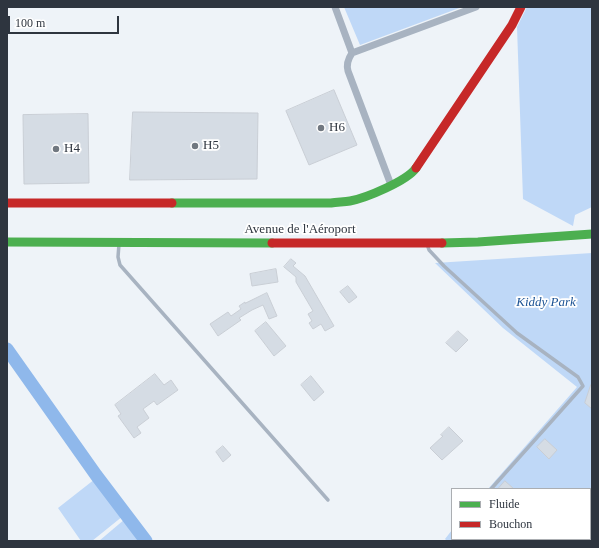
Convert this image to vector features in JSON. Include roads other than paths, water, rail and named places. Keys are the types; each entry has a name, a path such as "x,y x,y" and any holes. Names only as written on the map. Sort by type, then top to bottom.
{"street":[{"path":"335,7 352,53"},
{"path":"391,185 348,71 347,61 352,53 476,7"},
{"path":"7,203 331,203 350,201 391,185 409,176 414,171 512,25 521,7"},
{"name":"Avenue de l'Aéroport","path":"7,242 427,243 478,242 592,234"}],"lane":[{"path":"119,242 118,257 120,265 328,500"},
{"path":"427,243 429,250 444,266 517,333 578,378 583,386 492,488"}],"waterway":[{"path":"7,349 96,475 146,541"}],"place":[{"name":"H6","path":"321,128"},
{"name":"H5","path":"195,146"},
{"name":"H4","path":"56,149"}],"park label":[{"name":"Kiddy Park","path":"546,303"}]}
